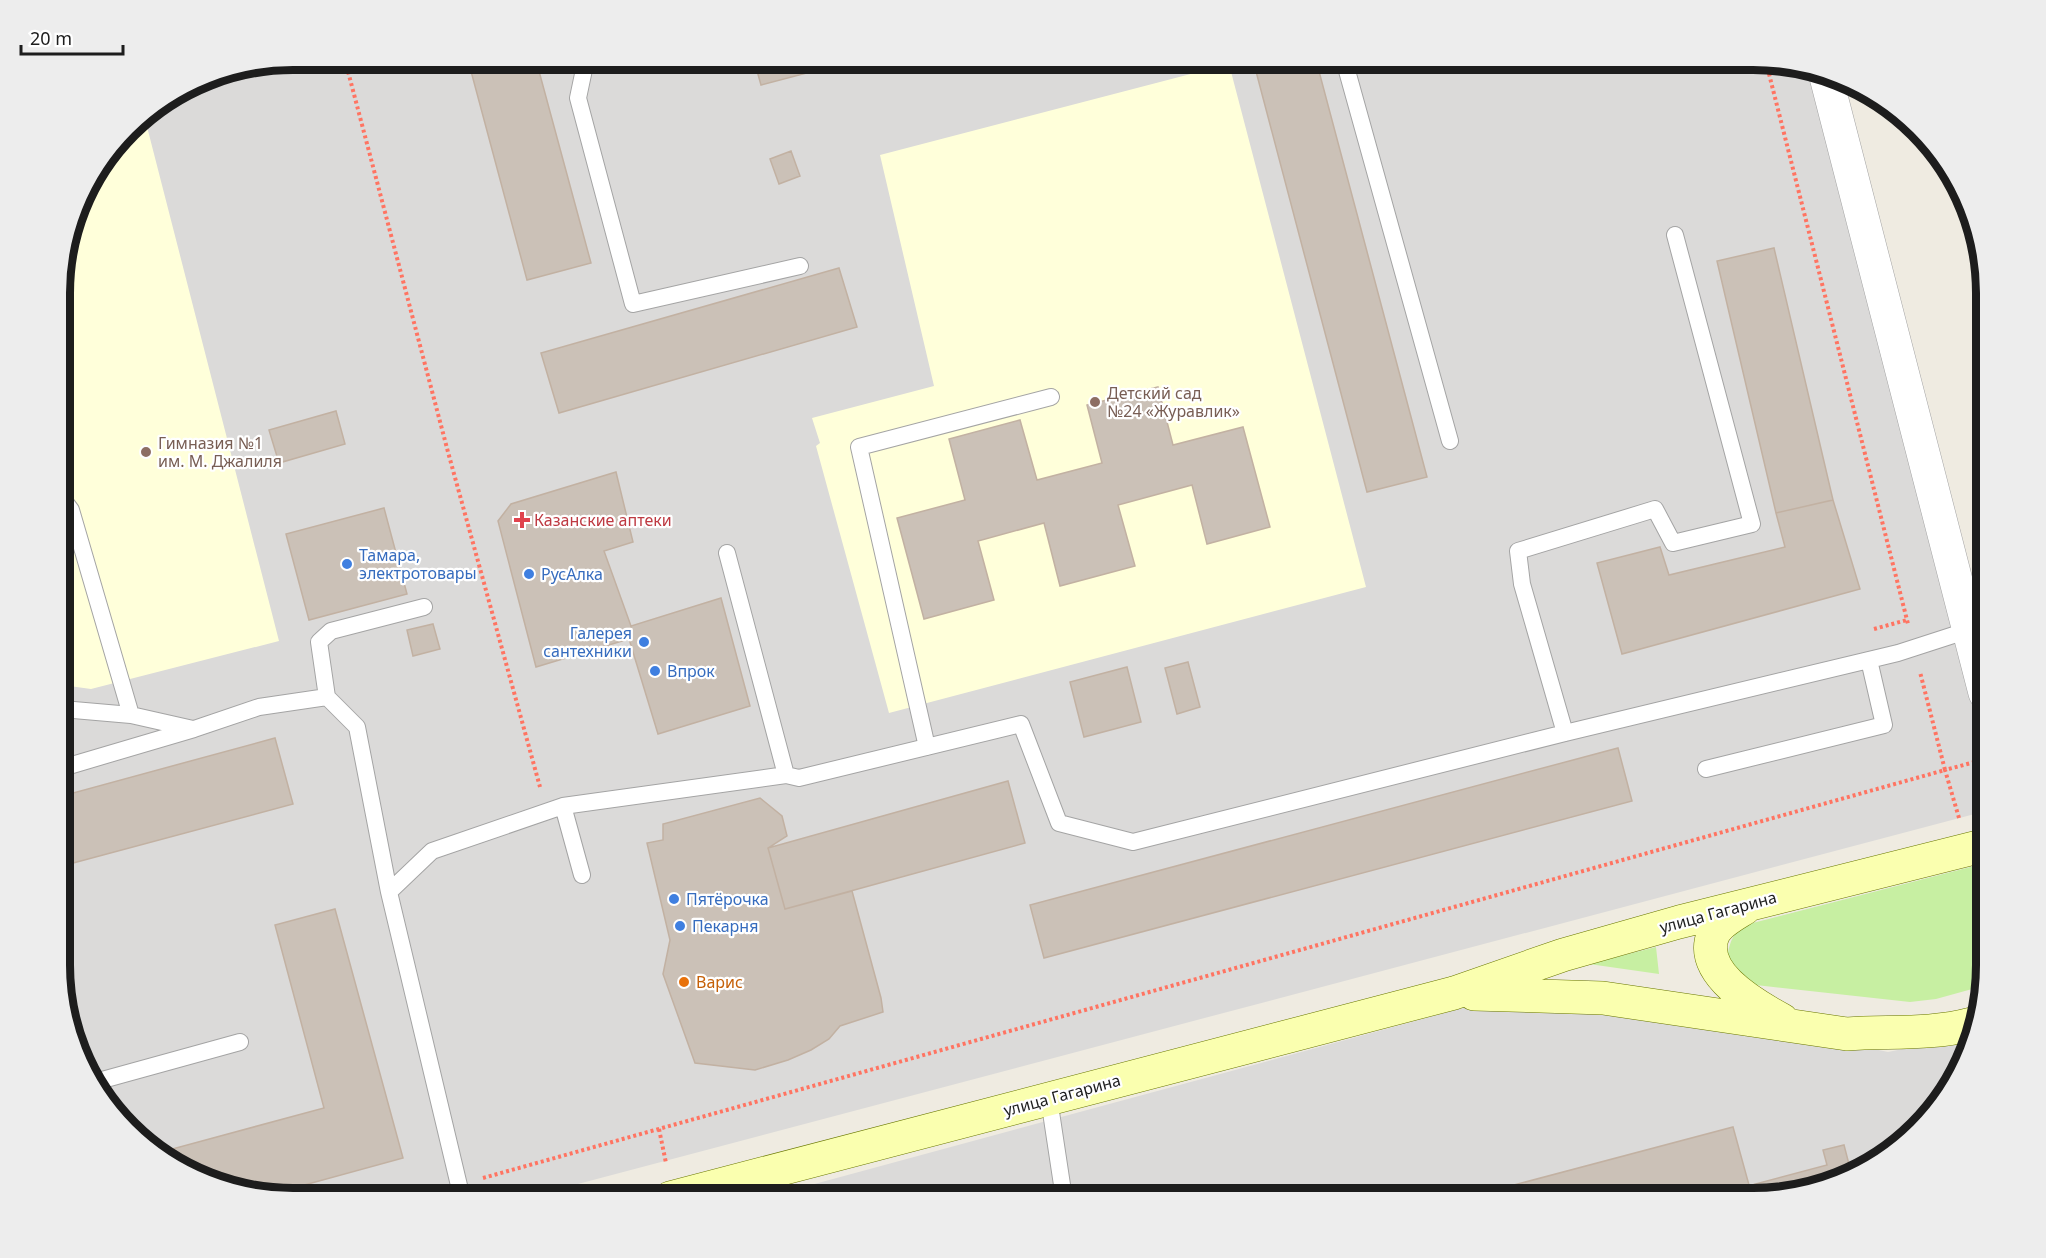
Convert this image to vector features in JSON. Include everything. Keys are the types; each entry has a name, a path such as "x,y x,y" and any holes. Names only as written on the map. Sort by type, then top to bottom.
{"street":[{"path":"1828,84 1976,656"},
{"name":"улица Гагарина","path":"708,1188 1454,993 1563,955 1754,902 1976,847"},
{"path":"1754,902 1719,926 1712,936 1710,953 1734,989 1754,1005 1795,1028"},
{"name":"улица Гагарина","path":"1454,993 1603,998 1847,1034 1886,1031 1929,1032 1967,1025"}],"lane":[{"path":"584,70 578,98 633,304 800,266"},
{"path":"1347,70 1450,441"},
{"path":"1565,733 1522,584 1518,552 1654,509 1673,543 1752,524 1675,235"},
{"path":"927,747 858,447 1051,397"},
{"path":"71,510 131,715"},
{"path":"727,553 786,775"},
{"path":"423,607 331,631 319,642 327,697 357,727 389,892 460,1188"},
{"path":"389,892 432,851 563,806 786,775 799,778 1021,724 1059,823 1133,842 1565,733 1869,660 1969,630"},
{"path":"1706,769 1884,725 1869,660"},
{"path":"71,765 259,707 327,697"},
{"path":"71,710 131,715 194,729"},
{"path":"563,806 582,875"},
{"path":"103,1080 240,1042"},
{"path":"1048,1099 1062,1188"}],"path":[{"path":"348,70 448,452 547,812"},
{"path":"472,1188 1945,770 1768,71"}],"shaded area":[{"path":"294,70 1752,70 1781,72 1814,79 1976,684 1976,814 563,1188 294,1188 265,1186 222,1176 170,1150 126,1111 100,1076 88,1050 78,1022 72,993 71,279 82,222 108,170 147,126 182,100 208,88 236,78 265,72"},
{"name":"Детский сад №24 «Журавлик»","path":"1206,70 1231,70 1366,587 889,713 816,446 820,443 812,418 934,386 880,155"},
{"name":"Гимназия №1 им. М. Джалиля","path":"147,126 279,641 91,689 71,686 72,265 82,222 100,182 126,147"},
{"path":"1478,1004 1572,1009 1855,1045 1888,1052 1964,1037 1938,1088 1910,1122 1888,1141 1864,1158 1824,1176 1781,1186 1752,1188 800,1188"}],"green space":[{"path":"1976,866 1974,988 1936,999 1910,1002 1747,984 1727,958 1732,939 1745,925"},
{"path":"1656,947 1659,974 1589,964"}],"building":[{"path":"471,70 539,70 591,263 527,280"},
{"path":"757,70 818,70 761,85"},
{"path":"1256,70 1319,70 1427,477 1367,492"},
{"path":"791,151 800,176 779,184 770,159"},
{"path":"1774,248 1833,500 1776,513 1717,261"},
{"path":"839,268 857,327 559,413 541,353"},
{"path":"1158,387 1173,445 1243,427 1270,527 1207,544 1192,485 1118,505 1135,566 1060,586 1044,523 978,541 994,600 924,619 897,518 965,500 949,439 1020,420 1037,480 1102,463 1087,405"},
{"path":"336,411 345,444 279,463 269,430"},
{"path":"616,472 633,542 604,551 631,626 629,639 536,667 498,521 511,504"},
{"path":"1833,500 1860,589 1622,654 1597,563 1660,547 1669,575 1785,547 1776,513"},
{"name":"Тамара, электротовары","path":"384,508 407,594 309,620 286,534"},
{"path":"721,598 750,706 658,734 629,639 631,626"},
{"path":"433,624 440,649 413,656 407,630"},
{"path":"1188,662 1200,707 1177,714 1165,668"},
{"path":"1127,667 1141,722 1084,737 1070,682"},
{"path":"275,738 293,804 71,864 71,794"},
{"path":"1618,748 1632,801 1044,958 1030,905"},
{"path":"1008,781 1025,843 785,909 768,848"},
{"path":"760,798 782,816 787,836 768,848 785,909 852,891 883,1012 840,1026 829,1039 811,1050 755,1070 695,1063 663,974 670,940 647,843 663,840 663,824"},
{"path":"335,909 403,1158 294,1188 265,1186 222,1176 182,1158 170,1150 324,1108 275,925"},
{"path":"1733,1127 1749,1185 1738,1188 1503,1188"},
{"path":"1844,1145 1849,1165 1824,1176 1796,1183 1741,1188 1827,1165 1823,1150"}],"place":[{"name":"Детский сад №24 «Журавлик»","path":"1095,402"},
{"name":"Гимназия №1 им. М. Джалиля","path":"146,452"},
{"name":"Казанские аптеки","path":"522,520"},
{"name":"Тамара, электротовары","path":"347,564"},
{"name":"РусАлка","path":"529,574"},
{"name":"Галерея сантехники","path":"644,642"},
{"name":"Впрок","path":"655,671"},
{"name":"Пятёрочка","path":"674,899"},
{"name":"Пекарня","path":"680,926"},
{"name":"Варис","path":"684,982"}]}
